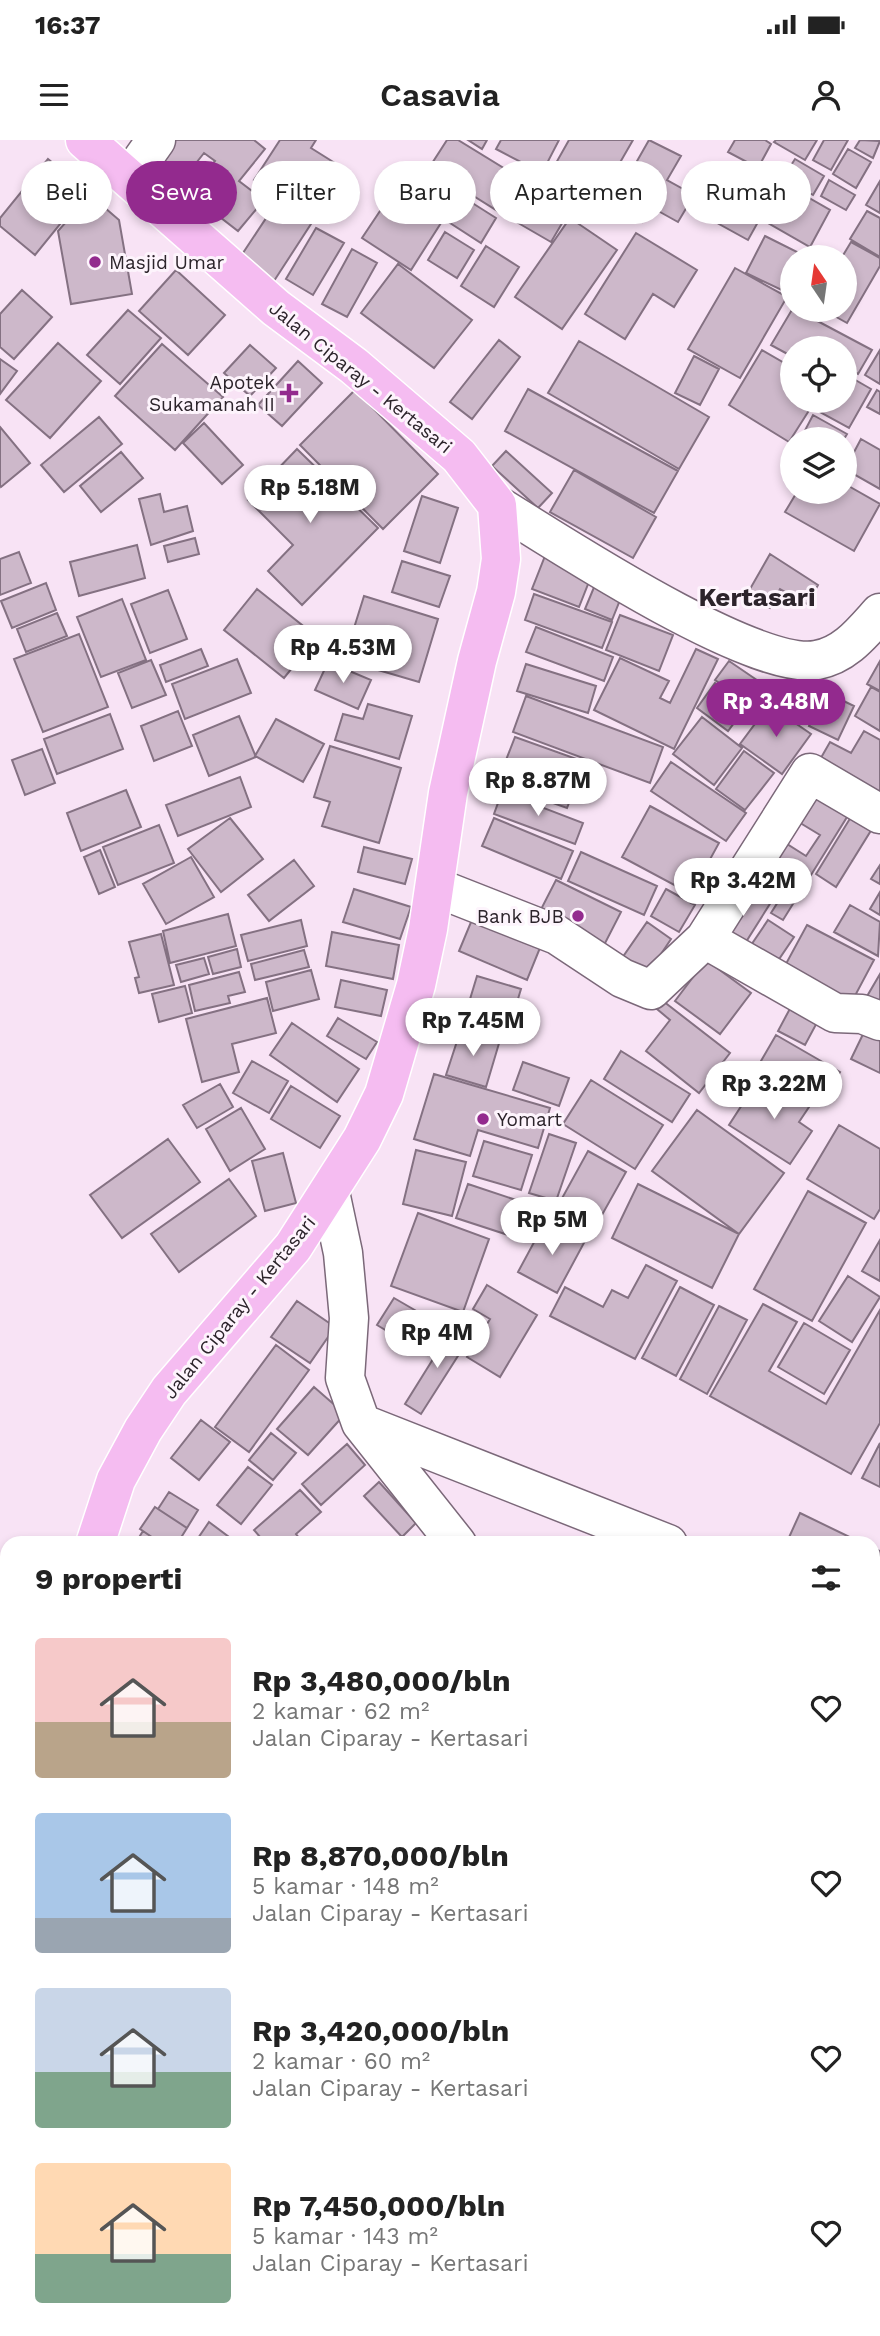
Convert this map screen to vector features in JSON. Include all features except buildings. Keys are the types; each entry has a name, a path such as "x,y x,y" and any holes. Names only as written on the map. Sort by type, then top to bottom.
{"main road":[{"name":"Jalan Ciparay - Kertasari","path":"85,140 126,174"},
{"name":"Jalan Ciparay - Kertasari","path":"98,1536 116,1480 149,1420 169,1391 292,1247 362,1139 384,1094 416,985 435,887 451,779 496,592 501,559 497,505 458,456 434,432 276,308 182,224"}],"street":[{"path":"141,161 156,140"},
{"path":"497,505 634,589 749,647 789,659 814,660 834,655 873,633"},
{"path":"435,887 557,936 622,978 650,990 705,939 810,773 880,814"},
{"path":"705,939 835,1013 862,1014 880,1021"},
{"path":"330,1192 343,1253 349,1318 345,1378 360,1423 451,1536"},
{"path":"360,1423 647,1536"}],"place":[{"name":"Masjid Umar","path":"95,262"},
{"name":"Apotek Sukamanah II","path":"289,393"},
{"name":"Bank BJB","path":"578,916"},
{"name":"Yomart","path":"483,1119"}],"district":[{"name":"Kertasari","path":"757,597"}]}
